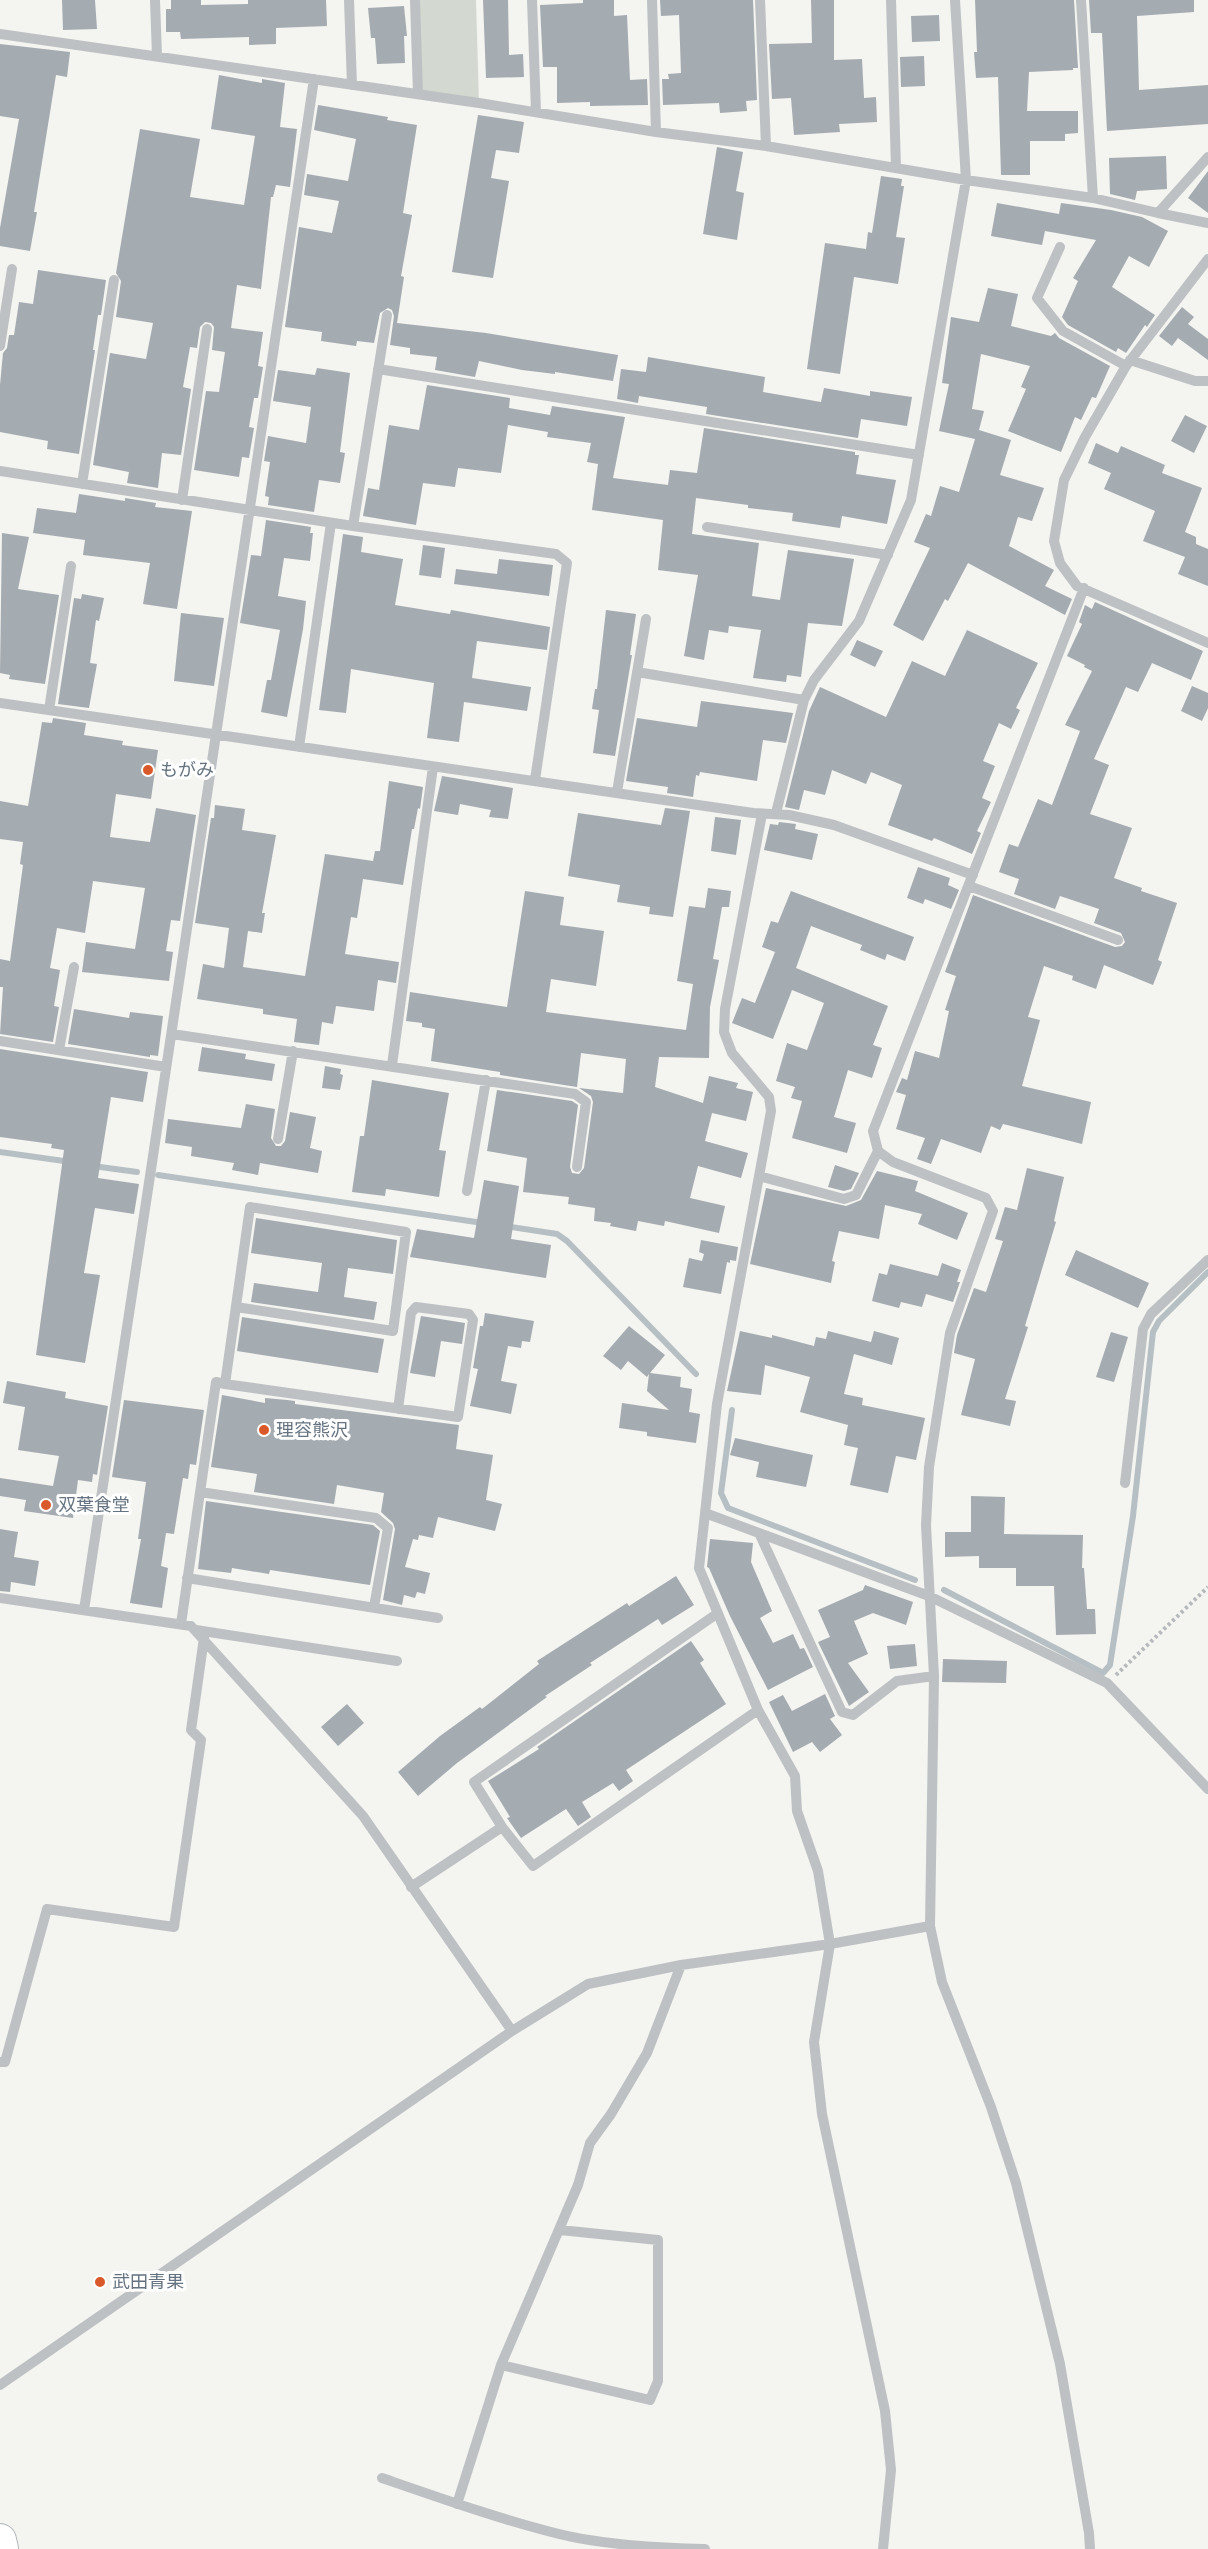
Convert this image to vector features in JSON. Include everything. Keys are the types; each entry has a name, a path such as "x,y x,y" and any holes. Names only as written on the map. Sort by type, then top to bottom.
{"main road":[{"path":"0,2540 2,2549"}],"lane":[{"path":"156,0 157,56"},
{"path":"349,0 352,85"},
{"path":"415,0 418,94"},
{"path":"532,0 537,112"},
{"path":"652,0 657,132"},
{"path":"760,0 766,146"},
{"path":"891,0 896,168"},
{"path":"776,813 804,700 814,680 859,621 911,500 966,180 955,0"},
{"path":"1081,0 1093,198"},
{"path":"0,34 418,94 657,132 766,146 966,180 1093,198 1208,223"},
{"path":"84,1610 314,79"},
{"path":"1158,213 1208,157"},
{"path":"1060,247 1037,298 1063,331 1129,363 1195,381 1208,381"},
{"path":"1208,259 1129,363 1085,437 1064,480 1054,541 1060,562 1077,586 1208,643"},
{"path":"0,346 12,269"},
{"path":"82,484 114,280"},
{"path":"353,526 387,315"},
{"path":"182,500 207,329"},
{"path":"378,369 919,455"},
{"path":"0,471 331,523 556,554 567,563 535,780"},
{"path":"300,747 331,523"},
{"path":"707,527 888,555"},
{"path":"49,710 71,566"},
{"path":"1084,588 873,1131 878,1151 893,1162 986,1198 993,1211 950,1334 929,1467 926,1525 934,1676 930,1926 942,1982 991,2107 1016,2183 1060,2364 1090,2549"},
{"path":"617,792 646,619"},
{"path":"637,672 804,700"},
{"path":"0,703 762,814 776,813 834,825 973,875"},
{"path":"392,1065 433,767"},
{"path":"762,814 725,1009 724,1032 732,1053 770,1097 771,1111 717,1404 699,1568 758,1710 795,1776 797,1811 818,1870 830,1944 814,2042 822,2114 885,2412 891,2470 883,2549"},
{"path":"969,886 1118,940"},
{"path":"59,1050 74,967"},
{"path":"172,1034 575,1094 586,1102 577,1167"},
{"path":"0,1041 166,1067"},
{"path":"278,1139 293,1051"},
{"path":"467,1191 486,1080"},
{"path":"759,1176 844,1199 856,1194 878,1151"},
{"path":"225,1384 250,1207 406,1232 393,1331 236,1307"},
{"path":"1125,1483 1143,1329 1151,1314 1208,1260"},
{"path":"181,1624 216,1382 458,1417 473,1320 469,1314 416,1307 411,1313 398,1408"},
{"path":"396,1311 411,1313"},
{"path":"200,1492 376,1518 388,1528 374,1607"},
{"path":"705,1513 929,1596 1107,1683 1208,1789"},
{"path":"760,1535 842,1712 854,1715 897,1681 934,1676"},
{"path":"187,1578 438,1618"},
{"path":"0,1598 191,1626 363,1816 512,2031"},
{"path":"718,1613 474,1782 502,1827 533,1866 758,1710"},
{"path":"200,1634 397,1661"},
{"path":"0,2062 5,2062 47,1909 174,1927 201,1740 191,1730 200,1634"},
{"path":"411,1887 502,1827"},
{"path":"0,2385 512,2031 588,1984 681,1965 830,1944 930,1926"},
{"path":"458,2504 501,2364 560,2230 578,2185 590,2144 611,2114 647,2053 681,1965"},
{"path":"501,2364 650,2400 654,2391 658,2381 658,2240 560,2230"},
{"path":"382,2478 561,2535 658,2548 705,2549"}],"path":[{"path":"1107,1683 1208,1587"}],"shaded area":[{"path":"415,0 476,0 479,103 418,94"}],"building":[{"path":"62,0 95,0 97,29 63,30"},
{"path":"171,0 201,0 201,5 248,4 248,0 326,0 327,26 276,28 276,44 249,45 249,37 181,39 180,32 166,32 166,9 171,9"},
{"path":"483,0 508,0 509,55 523,54 524,77 486,78"},
{"path":"583,0 614,0 614,16 627,15 630,80 647,79 648,105 590,106 590,102 557,103 557,67 543,67 540,5 583,3"},
{"path":"660,0 753,0 757,100 746,101 747,111 720,113 719,103 663,105 662,79 669,79 668,74 681,73 679,15 661,16"},
{"path":"811,0 834,0 834,60 862,59 864,98 876,97 877,122 839,124 840,132 794,135 791,98 772,99 769,44 812,43"},
{"path":"975,0 1074,0 1078,68 1029,72 1027,111 1078,111 1078,133 1065,134 1065,141 1030,141 1030,175 1001,175 998,77 976,78"},
{"path":"1089,0 1194,0 1194,12 1137,16 1139,90 1208,85 1208,124 1107,131 1102,33 1091,33"},
{"path":"404,6 407,36 404,36 405,63 377,64 375,38 371,38 368,8"},
{"path":"939,15 940,41 912,42 911,16"},
{"path":"0,44 70,52 67,77 56,75 30,251 0,246 0,228 19,119 0,116"},
{"path":"924,56 925,86 901,87 900,57"},
{"path":"219,75 262,83 262,79 285,83 280,127 297,129 290,187 276,185 273,197 271,197 261,289 237,285 231,328 263,332 258,366 263,367 258,398 254,398 249,427 254,428 249,458 242,457 239,477 194,470 206,391 219,392 225,352 212,350 214,327 211,323 205,322 200,327 197,348 190,347 183,387 191,389 181,455 162,453 158,488 127,483 129,472 93,465 110,353 146,359 153,323 116,317 121,281 116,273 140,129 200,139 190,197 244,205 255,136 211,129"},
{"path":"318,105 388,117 387,120 417,125 403,213 412,215 401,276 404,277 397,323 486,333 618,355 613,381 555,372 555,374 522,370 479,361 475,377 435,370 437,357 410,354 410,348 390,345 394,316 392,310 388,308 380,313 374,343 357,341 356,346 321,341 322,332 285,327 299,227 332,233 339,201 304,195 307,174 348,181 356,139 314,130"},
{"path":"478,115 524,122 519,153 496,150 491,178 509,181 493,278 452,272"},
{"path":"717,147 743,152 736,191 744,193 737,240 703,234"},
{"path":"1166,156 1167,189 1137,191 1135,200 1110,194 1109,158"},
{"path":"1208,171 1208,213 1188,198"},
{"path":"881,176 902,179 901,186 904,186 896,237 905,238 898,284 854,277 840,374 807,369 825,243 866,249 868,232 872,233"},
{"path":"997,203 1059,214 1061,203 1111,210 1142,217 1168,231 1149,267 1129,256 1112,287 1155,315 1147,327 1145,325 1126,353 1118,348 1116,352 1068,325 1062,317 1078,281 1073,278 1096,240 1045,231 1042,245 991,236"},
{"path":"38,270 106,280 101,315 98,315 79,454 47,449 48,441 0,432 3,353 7,348 9,335 14,335 19,302 33,304"},
{"path":"988,288 1018,294 1011,326 1051,336 1055,333 1059,338 1110,366 1096,398 1092,397 1081,420 1075,417 1061,452 1008,431 1026,389 1021,387 1030,366 981,354 972,409 984,411 979,430 1011,440 1000,475 1044,488 1032,521 1018,517 1009,546 1054,570 1045,586 1072,599 1065,615 968,563 948,601 945,599 923,641 893,625 930,548 914,542 926,514 931,516 940,486 959,492 975,439 939,431 949,384 942,383 951,317 979,322"},
{"path":"1182,307 1194,317 1188,324 1208,339 1208,360 1178,338 1172,346 1159,336"},
{"path":"648,357 765,377 763,392 821,402 824,388 870,396 870,391 912,397 907,426 861,419 858,438 706,414 707,407 639,396 638,403 617,399 621,369 646,372"},
{"path":"317,368 350,373 340,452 345,453 340,483 319,480 314,512 268,505 269,497 265,496 270,462 264,461 268,436 306,443 311,407 273,401 278,370 315,375"},
{"path":"427,385 510,398 509,408 550,415 552,406 625,417 613,478 668,485 670,470 697,473 704,428 855,452 855,455 859,455 856,474 896,480 887,524 842,516 840,528 792,521 793,513 748,508 748,505 696,498 692,534 759,543 752,596 780,600 788,550 854,559 842,626 808,623 801,677 787,675 786,682 753,678 761,630 729,626 728,633 709,630 704,660 684,656 698,575 658,570 663,520 592,510 598,464 587,462 591,443 547,437 548,432 508,425 501,473 458,468 455,487 423,483 416,525 363,516 368,488 379,490 389,425 419,430"},
{"path":"1185,415 1207,426 1194,453 1171,441"},
{"path":"1096,443 1118,453 1121,446 1165,465 1162,473 1202,488 1185,532 1196,537 1196,544 1208,549 1208,586 1178,574 1185,557 1143,541 1155,511 1104,489 1111,473 1088,463"},
{"path":"79,494 125,501 125,498 156,503 155,507 192,511 177,609 143,604 150,563 83,555 85,540 33,533 37,508 76,513"},
{"path":"266,520 311,527 310,533 313,533 310,561 284,558 278,596 306,601 287,717 261,712 267,680 271,680 280,630 240,623 251,555 261,556"},
{"path":"2,533 29,537 18,589 59,595 45,684 9,679 10,675 0,673"},
{"path":"343,534 363,537 361,552 403,559 395,605 450,614 451,610 550,627 547,650 477,641 472,678 531,687 527,711 464,702 459,742 427,738 434,683 351,669 346,713 319,710"},
{"path":"423,545 445,548 441,578 419,575"},
{"path":"499,559 553,565 549,596 454,584 456,569 497,574"},
{"path":"82,594 104,598 99,621 96,620 90,663 97,664 89,708 58,704 74,598 81,599"},
{"path":"1095,602 1203,651 1191,680 1152,663 1138,692 1126,687 1094,759 1109,765 1090,814 1132,828 1114,878 1142,888 1141,891 1177,903 1158,960 1162,962 1153,985 1104,965 1096,989 1072,980 1073,976 1044,966 1028,1017 1040,1020 1022,1086 1091,1102 1082,1144 1003,1124 1000,1130 991,1126 981,1153 941,1139 931,1164 917,1159 925,1138 896,1129 906,1095 896,1092 902,1078 907,1080 915,1051 939,1058 949,1011 945,1010 956,976 945,972 973,895 1115,947 1122,946 1125,942 1121,933 1094,923 1099,909 1060,896 1055,909 1014,894 1019,879 999,872 1009,844 1018,847 1038,799 1052,805 1080,731 1065,725 1092,671 1067,656 1082,624 1079,622 1085,605 1092,609"},
{"path":"606,610 636,614 630,655 632,655 615,756 593,753 599,710 592,709 595,689 597,689"},
{"path":"181,613 224,618 214,686 174,681"},
{"path":"967,630 1038,663 1016,708 1020,710 1011,729 999,723 983,761 995,766 982,798 991,802 977,831 981,833 972,854 934,838 932,841 888,825 902,785 871,772 866,784 832,770 825,795 804,790 799,810 785,807 809,711 820,687 886,717 912,661 945,676"},
{"path":"857,640 883,651 875,667 850,655"},
{"path":"1192,686 1208,693 1208,708 1202,721 1181,711"},
{"path":"701,701 793,713 786,743 763,740 757,781 700,772 699,776 696,775 693,797 667,793 668,787 626,781 637,718 697,727"},
{"path":"53,718 86,723 84,735 123,741 122,745 158,750 151,799 116,794 110,837 150,842 156,808 196,815 180,921 171,920 166,951 173,952 169,981 82,972 86,942 135,949 145,888 93,881 85,933 57,928 50,968 60,970 54,1006 59,1007 53,1042 0,1034 3,987 0,987 0,959 10,961 23,865 20,864 23,842 0,839 0,801 28,806 42,722 52,723"},
{"path":"442,776 513,788 508,819 489,817 491,810 460,804 458,815 434,811"},
{"path":"389,781 423,787 420,809 418,808 414,829 412,829 403,885 363,879 357,918 351,917 345,954 399,962 396,983 378,980 374,1011 336,1006 333,1024 322,1022 319,1045 294,1042 297,1019 263,1014 263,1009 197,999 203,964 224,968 229,928 195,923 215,805 245,809 242,830 276,835 262,913 265,913 262,933 248,931 243,967 305,976 325,854 373,861 375,851 380,851"},
{"path":"665,808 690,811 673,917 649,914 650,907 617,902 620,885 568,876 578,813 661,825"},
{"path":"715,817 741,820 736,855 711,851"},
{"path":"779,822 796,824 795,829 818,834 812,860 764,850 770,824 778,825"},
{"path":"918,867 950,878 948,885 959,890 951,909 925,899 923,904 907,898"},
{"path":"708,888 731,891 729,907 722,907 713,959 719,960 710,1007 709,1058 659,1057 655,1087 703,1103 709,1076 738,1083 736,1088 753,1092 746,1121 712,1113 705,1141 748,1153 741,1178 698,1166 690,1198 725,1206 719,1233 665,1221 664,1226 638,1221 636,1231 610,1226 611,1223 594,1221 595,1208 568,1204 569,1197 523,1192 527,1158 487,1151 497,1090 572,1101 578,1105 570,1167 572,1173 579,1174 584,1168 593,1102 591,1096 579,1088 623,1093 626,1059 581,1053 577,1087 431,1061 435,1029 422,1027 422,1023 406,1021 410,992 507,1007 525,891 564,897 560,925 604,931 596,986 551,979 546,1012 686,1030 693,984 677,981 689,906 705,908"},
{"path":"791,891 914,937 905,961 887,954 885,960 860,950 862,945 811,926 796,968 888,1006 873,1045 882,1048 872,1078 848,1070 834,1117 856,1123 847,1153 792,1138 802,1101 791,1098 795,1087 776,1081 787,1043 807,1050 824,1003 792,990 773,1039 732,1023 742,998 755,1003 775,952 762,947 771,921 778,923"},
{"path":"74,1009 129,1018 130,1012 163,1016 158,1056 150,1055 150,1057 68,1044"},
{"path":"202,1047 246,1054 245,1059 275,1064 272,1081 198,1071"},
{"path":"0,1049 148,1072 143,1102 111,1097 98,1178 139,1184 134,1214 95,1208 84,1273 100,1275 85,1363 36,1355 64,1150 51,1148 52,1144 0,1137"},
{"path":"325,1066 341,1069 340,1074 343,1075 340,1090 322,1088"},
{"path":"372,1080 449,1093 439,1150 446,1151 439,1197 386,1189 385,1196 352,1192 360,1136 364,1136"},
{"path":"246,1104 275,1109 271,1138 276,1146 281,1146 285,1141 290,1112 316,1117 310,1148 322,1151 318,1173 260,1163 258,1175 232,1170 234,1163 191,1156 192,1147 165,1143 168,1119 241,1128"},
{"path":"835,1165 859,1173 851,1189 844,1191 828,1187"},
{"path":"1027,1168 1064,1177 1054,1221 1056,1222 1025,1326 1028,1327 1005,1399 1016,1401 1010,1426 961,1415 975,1359 954,1353 957,1335 974,1288 986,1292 1003,1241 995,1239 1005,1207 1017,1210"},
{"path":"877,1171 918,1181 915,1191 968,1213 957,1240 918,1224 922,1214 885,1205 879,1239 839,1231 832,1261 835,1262 831,1283 750,1264 766,1188 846,1206 861,1200"},
{"path":"484,1180 519,1186 511,1239 551,1245 546,1278 410,1257 417,1229 474,1238"},
{"path":"256,1218 397,1240 393,1274 348,1268 344,1297 377,1302 374,1320 251,1302 254,1283 318,1292 322,1263 251,1253"},
{"path":"701,1240 738,1247 736,1261 727,1262 721,1294 683,1287 689,1258 702,1261 704,1254 699,1252"},
{"path":"1076,1250 1149,1283 1138,1308 1065,1275"},
{"path":"942,1263 961,1270 957,1282 960,1282 953,1302 926,1294 922,1307 901,1302 899,1308 872,1301 879,1273 887,1275 890,1264 938,1276"},
{"path":"485,1313 534,1321 530,1342 522,1341 521,1348 508,1346 501,1381 517,1384 511,1414 470,1406 478,1369 473,1368 480,1326 483,1326"},
{"path":"421,1316 465,1323 462,1344 441,1341 435,1377 410,1373"},
{"path":"242,1317 384,1339 378,1373 237,1351"},
{"path":"629,1326 665,1355 650,1373 681,1377 680,1387 692,1389 689,1412 700,1414 696,1443 647,1436 647,1432 619,1428 622,1403 669,1410 647,1391 649,1374 647,1377 628,1361 621,1370 603,1356"},
{"path":"740,1331 772,1338 772,1335 814,1346 816,1337 826,1339 828,1331 871,1342 874,1331 899,1338 892,1365 854,1354 844,1394 863,1398 862,1405 925,1418 916,1460 896,1456 888,1493 850,1485 858,1448 844,1445 848,1425 800,1412 810,1377 765,1365 761,1395 727,1391"},
{"path":"1111,1332 1128,1337 1114,1382 1096,1377"},
{"path":"7,1381 66,1392 65,1398 108,1406 97,1475 93,1474 92,1482 78,1480 73,1518 24,1511 26,1500 0,1496 0,1478 53,1486 59,1456 18,1450 25,1407 3,1403"},
{"path":"222,1395 265,1403 265,1398 295,1401 295,1404 459,1425 456,1449 493,1455 486,1500 502,1504 495,1531 438,1517 433,1538 419,1535 418,1540 413,1539 405,1567 430,1573 425,1594 417,1592 415,1598 404,1595 402,1605 383,1600 395,1529 393,1523 381,1512 384,1493 337,1485 334,1504 254,1492 257,1474 211,1467"},
{"path":"124,1400 204,1410 196,1465 190,1464 188,1479 183,1478 174,1534 166,1533 161,1566 168,1568 162,1608 130,1603 141,1539 138,1539 146,1482 112,1477"},
{"path":"735,1438 813,1455 806,1487 756,1477 759,1462 730,1455"},
{"path":"971,1496 1005,1497 1004,1534 1083,1535 1082,1568 1084,1568 1087,1609 1095,1609 1096,1634 1056,1635 1054,1586 1016,1586 1016,1568 979,1568 979,1556 945,1557 945,1532 971,1532"},
{"path":"206,1501 373,1525 380,1531 370,1585 270,1570 269,1574 232,1568 231,1573 198,1569"},
{"path":"0,1529 18,1532 14,1557 39,1561 35,1586 11,1582 10,1592 0,1591"},
{"path":"710,1539 753,1543 751,1562 772,1611 760,1618 773,1643 793,1634 800,1649 804,1648 813,1667 768,1690 707,1567"},
{"path":"676,1576 694,1605 662,1625 658,1619 590,1663 592,1665 545,1696 547,1697 457,1763 418,1796 398,1772 440,1736 480,1707 482,1709 539,1664 537,1661 627,1603 629,1606"},
{"path":"865,1585 913,1602 906,1625 873,1613 854,1621 868,1654 848,1663 869,1692 849,1706 818,1642 830,1637 818,1610 863,1590"},
{"path":"691,1641 704,1660 700,1663 726,1704 626,1770 633,1781 619,1791 613,1783 582,1802 591,1817 578,1826 566,1809 521,1838 507,1818 510,1817 488,1781 539,1749 537,1747"},
{"path":"915,1644 917,1666 890,1669 887,1646"},
{"path":"943,1659 1007,1661 1006,1683 942,1682"},
{"path":"825,1694 835,1716 830,1719 842,1735 820,1752 812,1742 793,1752 769,1702 783,1695 792,1711"},
{"path":"347,1704 364,1723 338,1746 321,1727"}],"waterway":[{"path":"0,1152 71,1162"},
{"path":"93,1166 137,1172"},
{"path":"158,1175 483,1223"},
{"path":"505,1226 557,1234 567,1241 696,1374"},
{"path":"944,1590 1103,1673 1110,1665 1133,1516 1153,1332 1159,1321 1208,1272"},
{"path":"732,1410 721,1493 728,1508 915,1580"}],"place":[{"name":"もがみ","path":"148,770"},
{"name":"理容熊沢","path":"264,1430"},
{"name":"双葉食堂","path":"46,1505"},
{"name":"武田青果","path":"100,2282"}]}
